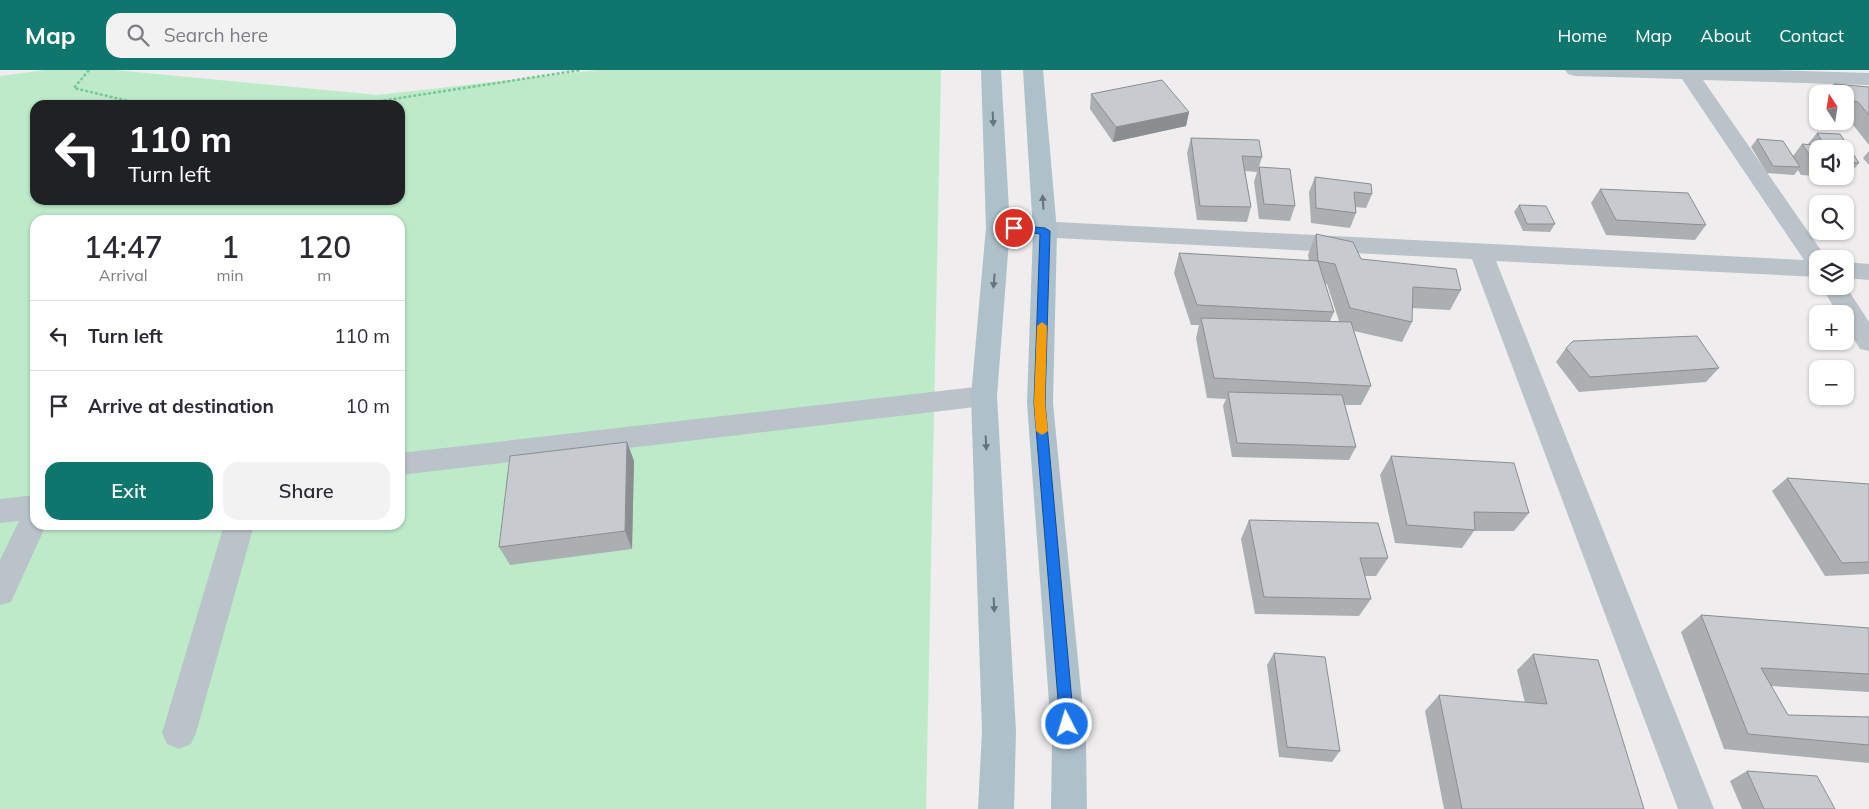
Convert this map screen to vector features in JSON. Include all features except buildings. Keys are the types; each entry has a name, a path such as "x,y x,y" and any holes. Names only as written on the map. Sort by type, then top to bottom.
{"main road":[{"path":"990,70 998,227 984,396 999,731 996,809"},
{"path":"1034,70 1045,231 1040,403 1069,743 1069,809"}],"street":[{"path":"1575,70 1774,73 1869,79"},
{"path":"1688,73 1809,251"},
{"path":"998,227 1045,231 1809,269"},
{"path":"1481,252 1696,809"},
{"path":"1854,271 1869,272"},
{"path":"1838,295 1869,342"},
{"path":"405,463 984,396"},
{"path":"0,511 30,508"},
{"path":"0,592 30,528"},
{"path":"179,734 238,530"}],"path":[{"path":"89,70 74,88 124,100"},
{"path":"386,100 581,70"}],"green space":[{"path":"45,70 114,70 378,95 598,70 941,70 926,809 0,809 0,76"}],"slow traffic":[{"path":"1042,326 1040,403 1042,431"}],"route":[{"path":"1014,228 1045,231 1040,403 1067,724"}]}
